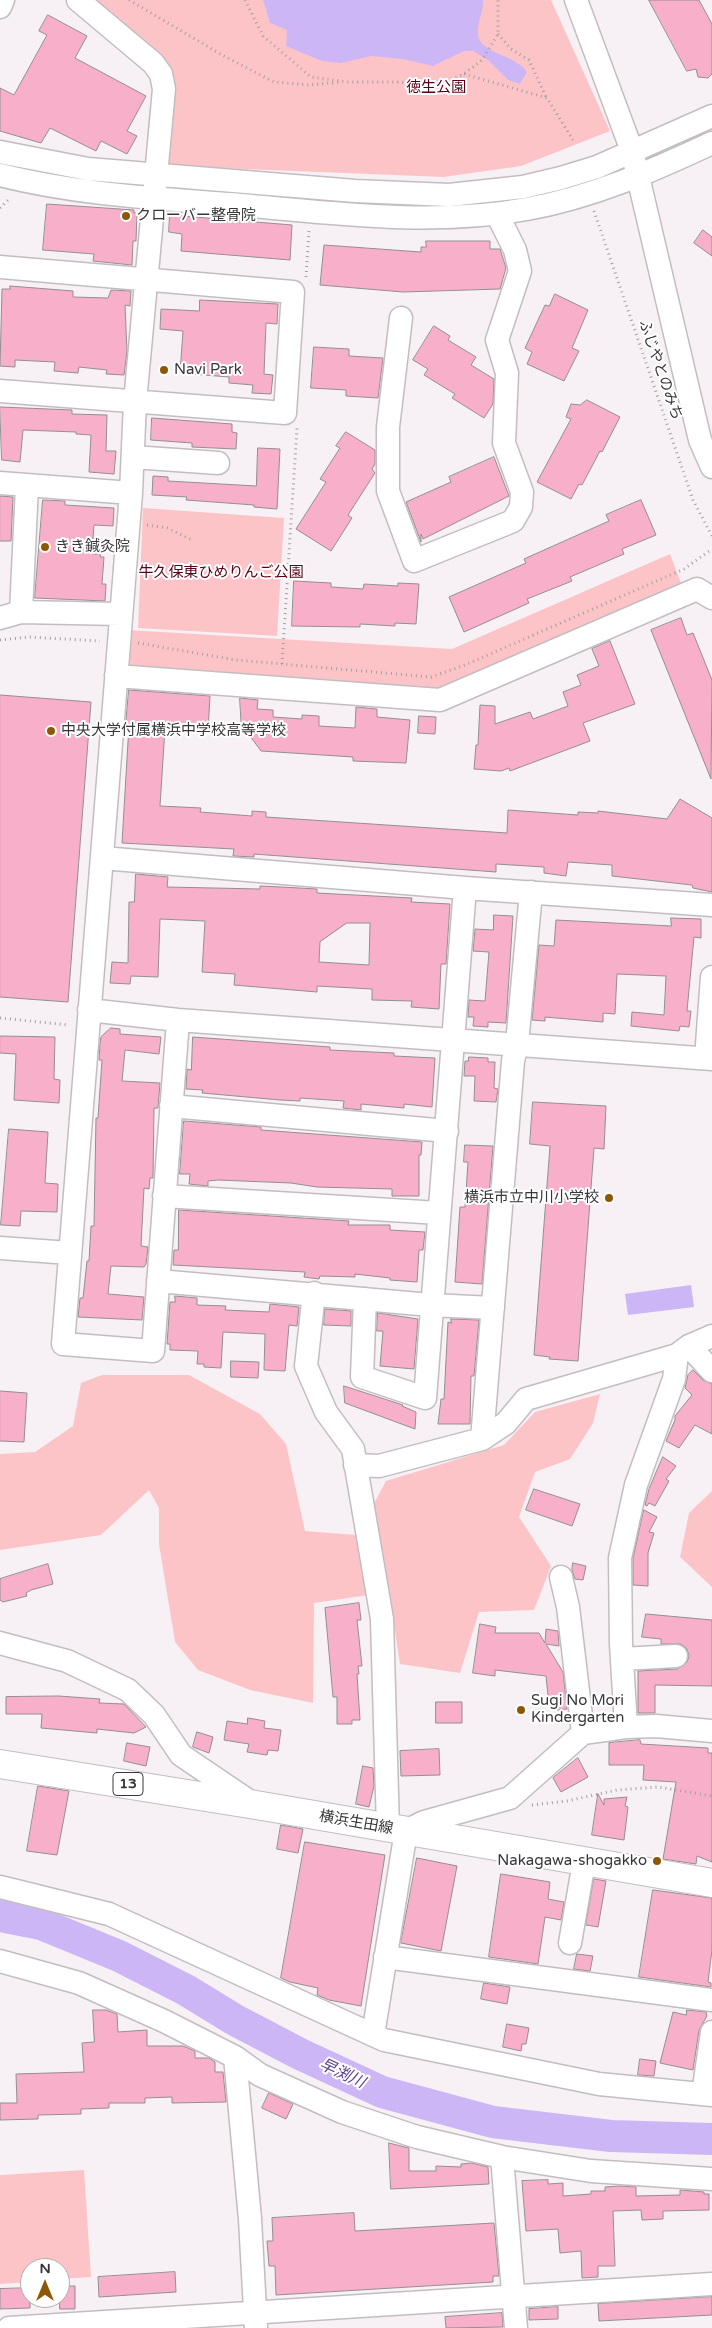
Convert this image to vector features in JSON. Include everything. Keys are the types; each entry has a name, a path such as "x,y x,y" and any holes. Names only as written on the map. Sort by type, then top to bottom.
{"main road":[{"name":"横浜生田線","path":"0,1764 256,1805 712,1883"}],"street":[{"path":"0,6 3,0"},
{"path":"78,0 153,63 161,74 164,89 148,281 135,402 131,494 63,1344 153,1351 178,1020"},
{"path":"576,0 632,151 700,440 712,467"},
{"path":"0,152 88,169 356,191 450,195 523,186 561,178 597,167 712,116"},
{"path":"0,175 54,186 154,198 427,218 497,214 554,203 639,177 712,143"},
{"path":"400,318 388,427 388,490 414,561 513,521 521,507 522,492 504,442 507,373 498,340 520,271 515,250 497,214"},
{"path":"0,267 293,292 285,413 0,391"},
{"path":"133,457 218,463"},
{"path":"0,483 131,494"},
{"path":"27,486 10,615 121,614"},
{"path":"116,676 440,700 697,589 712,598"},
{"path":"102,858 465,888 712,905"},
{"path":"365,1299 362,1377 425,1398 438,1213 447,1131 465,888"},
{"path":"482,1439 513,1061 518,1044 531,892"},
{"path":"89,1018 178,1020 709,1058 712,977"},
{"path":"171,1106 447,1131"},
{"path":"164,1196 438,1213"},
{"path":"0,1248 70,1253"},
{"path":"158,1281 314,1293 431,1305 493,1308"},
{"path":"314,1293 306,1366 326,1412 353,1449 382,1619 397,1830 385,1958 373,2035"},
{"path":"355,1465 379,1466 482,1439 506,1423 526,1399 683,1351 712,1336"},
{"path":"683,1351 712,1371"},
{"path":"626,1727 622,1658 620,1558 626,1522 636,1485 683,1351"},
{"path":"561,1577 568,1607 583,1733"},
{"path":"0,1643 67,1661 128,1690 154,1715 181,1755 224,1786 256,1805"},
{"path":"622,1658 676,1656"},
{"path":"397,1830 510,1798 583,1733 626,1727 656,1726 712,1731"},
{"path":"570,1943 584,1862"},
{"path":"0,1887 108,1914 384,2040 598,2084 708,2094 712,2032"},
{"path":"385,1958 712,2000"},
{"path":"0,1961 79,1983 164,2021 235,2057 260,2075 342,2112 417,2137 502,2157 591,2172 712,2179"},
{"path":"235,2057 250,2219 256,2320"},
{"path":"502,2157 516,2328"},
{"path":"8,2328 256,2320 514,2297 712,2284"}],"path":[{"path":"129,0 222,55 274,82 309,85 348,82 399,82 438,85 464,74 482,60 498,34 498,0"},
{"path":"245,0 263,36 311,76 348,82"},
{"path":"498,34 511,48 529,60 547,98 573,140"},
{"path":"464,74 547,98"},
{"path":"0,208 14,194"},
{"name":"ふじやとのみち","path":"593,208 693,500 712,536"},
{"path":"306,279 310,210"},
{"path":"282,664 297,427"},
{"path":"128,524 167,528 192,540"},
{"path":"0,640 29,637 118,642 170,647 236,660 431,677 465,666 684,569 712,550"},
{"path":"0,1018 89,1018"},
{"path":"510,1798 529,1805 567,1801 617,1790 658,1787 712,1796"}],"green space":[{"name":"徳生公園","path":"97,0 551,0 610,131 521,166 444,177 168,166 173,71"},
{"name":"牛久保東ひめりんご公園","path":"143,508 284,518 277,636 138,628"},
{"path":"670,554 684,591 435,691 122,673 127,630 452,649"},
{"path":"102,1375 189,1375 260,1414 286,1444 305,1531 357,1535 386,1481 504,1445 535,1412 600,1394 593,1423 570,1459 535,1472 519,1517 551,1566 534,1610 479,1612 460,1673 400,1664 389,1592 314,1603 313,1703 250,1690 198,1670 175,1642 159,1544 159,1508 149,1490 101,1535 0,1550 0,1454 35,1452 73,1426 81,1383"},
{"path":"712,1491 712,1587 680,1557 689,1513"},
{"path":"84,2170 91,2277 70,2278 70,2258 20,2258 20,2283 0,2284 0,2175"}],"shaded area":[{"path":"263,0 483,0 478,32 481,42 492,51 522,66 527,72 520,84 508,80 488,60 473,51 464,51 433,66 403,59 371,56 341,63 322,61 286,46 287,30 270,23"},
{"path":"691,1285 694,1307 628,1315 625,1294"}],"building":[{"path":"649,0 699,0 712,24 712,74 708,78 698,77 696,69 687,71"},
{"path":"48,15 87,36 75,58 146,96 127,131 137,136 127,154 101,141 96,151 50,128 41,143 0,131 0,88 14,95 47,35 39,31"},
{"path":"47,204 134,210 134,213 137,213 136,241 133,241 132,265 93,261 94,254 43,250"},
{"path":"170,215 292,225 290,260 181,251 182,234 169,232"},
{"path":"703,230 712,237 712,256 694,243"},
{"path":"426,241 490,241 490,249 500,249 506,268 500,289 403,292 320,285 324,245 421,252 421,247 426,247"},
{"path":"10,286 73,291 73,297 108,298 111,290 131,291 130,306 125,305 127,351 124,375 106,374 107,370 79,367 78,373 54,371 55,362 15,360 15,367 0,366 2,289 10,289"},
{"path":"555,294 588,310 572,348 579,351 564,381 527,364 532,352 525,348 545,305 549,306"},
{"path":"200,300 278,304 277,324 266,323 264,374 273,375 271,394 252,393 253,385 229,383 229,377 180,373 183,331 160,329 161,309 199,311"},
{"path":"434,326 450,336 448,340 476,357 471,365 494,379 493,404 484,418 452,398 455,394 424,375 428,369 413,360"},
{"path":"314,347 349,349 349,356 383,358 378,398 346,396 346,390 311,388"},
{"path":"587,400 620,417 602,452 600,451 582,485 579,484 571,499 537,482 571,419 566,417 571,404 580,405"},
{"path":"0,407 72,410 72,414 107,415 106,451 116,451 114,474 89,472 91,435 76,434 76,432 23,430 20,462 2,460"},
{"path":"152,418 232,424 232,432 237,433 236,449 192,447 192,443 151,440"},
{"path":"346,432 375,450 375,464 372,469 375,473 348,515 352,518 331,551 296,529 326,482 320,479 340,448 336,446"},
{"path":"258,448 280,449 277,509 254,507 254,505 186,500 187,497 152,495 153,476 168,477 168,481 256,486"},
{"path":"494,457 509,496 423,539 421,534 421,542 406,502 451,482 449,477"},
{"path":"0,496 13,497 11,541 0,541"},
{"path":"43,500 65,501 65,505 114,508 113,526 94,525 92,554 101,554 100,557 104,557 102,584 106,584 105,601 35,598"},
{"path":"641,500 656,535 622,549 624,554 570,577 572,581 527,599 529,603 464,632 449,597 526,563 524,559 609,521 606,515"},
{"path":"294,581 331,583 331,587 363,589 364,584 398,586 398,583 419,584 416,624 395,623 395,626 360,624 360,627 292,626"},
{"path":"681,618 687,635 693,633 712,680 711,779 651,630"},
{"path":"610,641 635,704 583,723 590,741 510,771 509,768 501,771 474,769 476,745 478,745 480,705 495,706 495,724 530,712 533,719 568,706 563,692 581,685 577,675 599,666 592,649"},
{"path":"129,690 210,696 208,731 165,728 160,806 201,808 200,812 252,816 252,811 266,812 266,817 507,833 508,810 578,815 578,812 598,813 598,811 667,819 680,799 712,818 712,892 693,888 692,885 612,876 612,865 568,862 566,876 544,873 544,867 496,864 496,872 254,854 254,857 233,856 234,849 122,843 129,725 126,725"},
{"name":"中央大学付属横浜中学校高等学校","path":"0,695 91,702 68,1002 0,997"},
{"path":"240,698 258,700 257,709 273,710 273,717 302,719 302,715 319,716 319,726 355,728 356,707 377,709 377,717 410,720 406,763 353,761 353,757 261,751 247,732 242,733"},
{"path":"419,716 436,717 435,734 418,733"},
{"path":"136,874 168,877 167,887 260,889 260,886 317,889 317,893 412,898 411,902 450,904 446,964 441,964 439,1009 411,1007 412,1001 372,1000 372,989 317,986 317,992 234,985 235,974 202,972 205,921 160,919 158,977 131,976 130,984 110,983 112,962 128,963 129,902 134,902","holes":["347,923 370,923 369,965 319,962 320,942"]},
{"path":"494,915 513,916 506,1023 488,1022 488,1027 473,1026 474,1017 468,1017 469,1000 485,1001 489,952 473,951 475,929 493,930"},
{"path":"671,918 701,919 701,938 694,937 687,1011 691,1011 689,1027 680,1026 679,1031 631,1026 632,1012 664,1015 666,976 617,974 615,1014 603,1013 603,1022 545,1017 545,1021 532,1020 539,945 554,946 556,920 671,926"},
{"path":"111,1028 120,1029 120,1034 161,1037 159,1054 125,1050 122,1081 160,1083 158,1108 154,1108 153,1178 150,1178 149,1189 144,1188 141,1246 148,1247 146,1264 144,1267 111,1266 108,1294 144,1297 142,1320 78,1317 80,1298 83,1298 87,1261 89,1261 91,1226 94,1226 96,1118 98,1118 102,1060 99,1060 100,1043 101,1037"},
{"path":"0,1036 55,1037 54,1079 60,1080 59,1103 14,1100 16,1054 0,1053"},
{"path":"193,1037 330,1047 330,1050 394,1053 394,1056 435,1058 432,1107 404,1104 404,1108 361,1104 361,1110 343,1108 344,1101 300,1098 300,1101 280,1100 202,1093 203,1090 186,1089 187,1069 191,1070"},
{"path":"469,1057 488,1058 488,1062 495,1062 494,1088 498,1089 496,1102 474,1101 475,1076 464,1076 465,1061 468,1061"},
{"path":"533,1102 606,1106 604,1149 594,1148 578,1361 549,1359 550,1357 534,1355 550,1146 530,1144"},
{"path":"184,1121 261,1127 261,1130 422,1142 421,1155 419,1155 419,1196 392,1196 392,1189 317,1187 291,1183 218,1180 208,1181 208,1186 189,1184 190,1174 180,1174"},
{"path":"9,1129 48,1132 45,1183 58,1184 57,1212 21,1211 20,1226 1,1225"},
{"path":"465,1145 493,1146 482,1284 455,1282 460,1207 465,1207 468,1162 464,1162"},
{"path":"179,1210 349,1221 348,1225 390,1225 390,1230 425,1232 423,1250 419,1250 417,1282 355,1274 355,1277 320,1276 319,1279 304,1277 305,1272 173,1265 174,1250 178,1250"},
{"path":"175,1296 197,1298 197,1305 226,1306 225,1310 269,1312 270,1304 299,1307 297,1326 289,1325 285,1371 264,1370 265,1334 223,1332 221,1368 204,1367 204,1364 197,1364 198,1351 170,1350 170,1344 167,1344 170,1302 175,1302"},
{"path":"325,1309 351,1311 351,1326 324,1325"},
{"path":"378,1313 418,1319 414,1369 380,1366 383,1331 377,1331"},
{"path":"451,1319 479,1320 474,1376 471,1376 470,1424 438,1424 441,1399 444,1399 448,1322 451,1323"},
{"path":"231,1361 259,1362 258,1378 231,1377"},
{"path":"693,1370 703,1380 712,1384 712,1434 695,1425 679,1448 666,1441 675,1416 692,1395 685,1388 688,1375"},
{"path":"344,1386 403,1405 416,1412 415,1429 345,1403"},
{"path":"0,1391 27,1393 24,1442 0,1441"},
{"path":"663,1457 676,1466 666,1479 669,1481 655,1506 649,1503 647,1506 645,1505 649,1489"},
{"path":"534,1489 580,1504 572,1526 526,1510"},
{"path":"644,1510 657,1517 649,1532 654,1533 648,1553 648,1586 633,1585 633,1559"},
{"path":"573,1563 586,1566 583,1580 575,1579 572,1570"},
{"path":"48,1564 53,1584 31,1590 26,1593 27,1596 3,1602 0,1600 0,1579"},
{"path":"359,1603 361,1620 357,1620 362,1666 358,1666 359,1674 357,1674 360,1720 352,1720 352,1724 337,1724 337,1697 333,1697 325,1608"},
{"path":"646,1614 712,1620 712,1686 655,1685 655,1713 638,1713 638,1671 677,1669 687,1662 689,1656 687,1649 681,1644 661,1644 661,1639 642,1637"},
{"path":"480,1624 496,1627 495,1633 539,1633 545,1643 546,1629 558,1631 559,1646 546,1644 563,1672 567,1709 557,1710 556,1705 549,1706 546,1676 495,1670 495,1676 473,1673"},
{"path":"59,1696 100,1699 99,1703 124,1704 146,1727 134,1733 97,1729 97,1733 41,1728 42,1714 6,1714 6,1697"},
{"path":"436,1702 462,1702 462,1723 436,1723"},
{"path":"248,1718 265,1721 264,1728 281,1730 278,1751 268,1750 267,1755 247,1752 249,1744 224,1740 227,1721 247,1724"},
{"path":"197,1732 213,1737 209,1753 193,1747"},
{"path":"640,1740 641,1744 708,1748 708,1753 712,1753 712,1862 697,1856 696,1864 663,1859 676,1782 643,1780 644,1765 609,1765 609,1743"},
{"path":"127,1743 150,1747 146,1766 124,1761"},
{"path":"439,1749 440,1775 401,1776 400,1751"},
{"path":"578,1758 588,1777 561,1792 553,1778"},
{"path":"363,1766 373,1768 374,1786 369,1807 356,1804"},
{"path":"38,1786 69,1791 57,1855 27,1851"},
{"path":"598,1794 604,1805 604,1799 627,1797 625,1806 628,1807 624,1840 592,1835"},
{"path":"281,1825 303,1829 298,1853 277,1849"},
{"path":"305,1842 385,1855 361,2006 329,2000 317,1995 318,1988 290,1982 281,1978"},
{"path":"417,1858 457,1866 441,1951 401,1943"},
{"path":"501,1874 550,1882 548,1899 564,1902 561,1920 545,1917 538,1964 489,1957"},
{"path":"594,1879 606,1881 598,1927 586,1925"},
{"path":"653,1890 712,1898 712,1950 708,1982 711,1983 711,1987 639,1977"},
{"path":"577,1954 593,1956 590,1971 574,1969"},
{"path":"484,1983 510,1987 507,2004 481,1999"},
{"path":"93,2010 106,2010 117,2014 118,2032 147,2030 147,2046 183,2046 195,2051 195,2058 209,2058 215,2062 215,2072 223,2072 226,2102 172,2103 172,2097 145,2098 145,2103 109,2103 109,2108 81,2109 81,2114 38,2115 38,2119 0,2120 0,2103 17,2103 16,2074 84,2072 82,2043 94,2042"},
{"path":"687,2010 706,2012 707,2016 699,2030 693,2070 660,2063 673,2012 686,2015"},
{"path":"507,2024 529,2028 526,2044 522,2044 521,2051 503,2047"},
{"path":"640,2059 656,2061 654,2076 638,2075"},
{"path":"269,2093 293,2104 286,2119 262,2108"},
{"path":"389,2143 409,2148 409,2171 436,2171 436,2166 461,2167 461,2164 472,2163 488,2167 489,2184 391,2189"},
{"path":"548,2180 548,2184 563,2183 563,2196 591,2194 591,2191 605,2191 605,2187 619,2186 636,2187 636,2196 680,2195 680,2190 704,2192 704,2194 709,2194 709,2210 663,2211 663,2219 642,2220 641,2210 613,2211 615,2266 598,2266 598,2277 582,2278 581,2251 560,2253 558,2229 526,2231 522,2181"},
{"path":"354,2213 355,2231 494,2223 499,2276 493,2276 493,2282 276,2295 275,2266 269,2266 267,2241 273,2241 272,2218"},
{"path":"175,2272 176,2292 99,2297 98,2277"},
{"path":"70,2286 75,2286 75,2309 60,2309 70,2308"},
{"path":"20,2288 20,2308 30,2308 0,2309 0,2289"},
{"path":"712,2297 712,2315 599,2321 598,2304"},
{"path":"558,2307 558,2319 529,2320 529,2309"},
{"path":"502,2313 503,2327 446,2328 445,2317"}],"waterway":[{"name":"早渕川","path":"0,1916 41,1924 119,1956 186,1990 235,2020 300,2054 382,2092 493,2122 611,2136 712,2139"}],"place":[{"name":"クローバー整骨院","path":"126,216"},
{"name":"Navi Park","path":"164,370"},
{"name":"きき鍼灸院","path":"45,547"},
{"name":"中央大学付属横浜中学校高等学校","path":"51,731"},
{"name":"横浜市立中川小学校","path":"609,1198"},
{"name":"Sugi No Mori Kindergarten","path":"521,1710"},
{"name":"Nakagawa-shogakko","path":"657,1861"}]}
